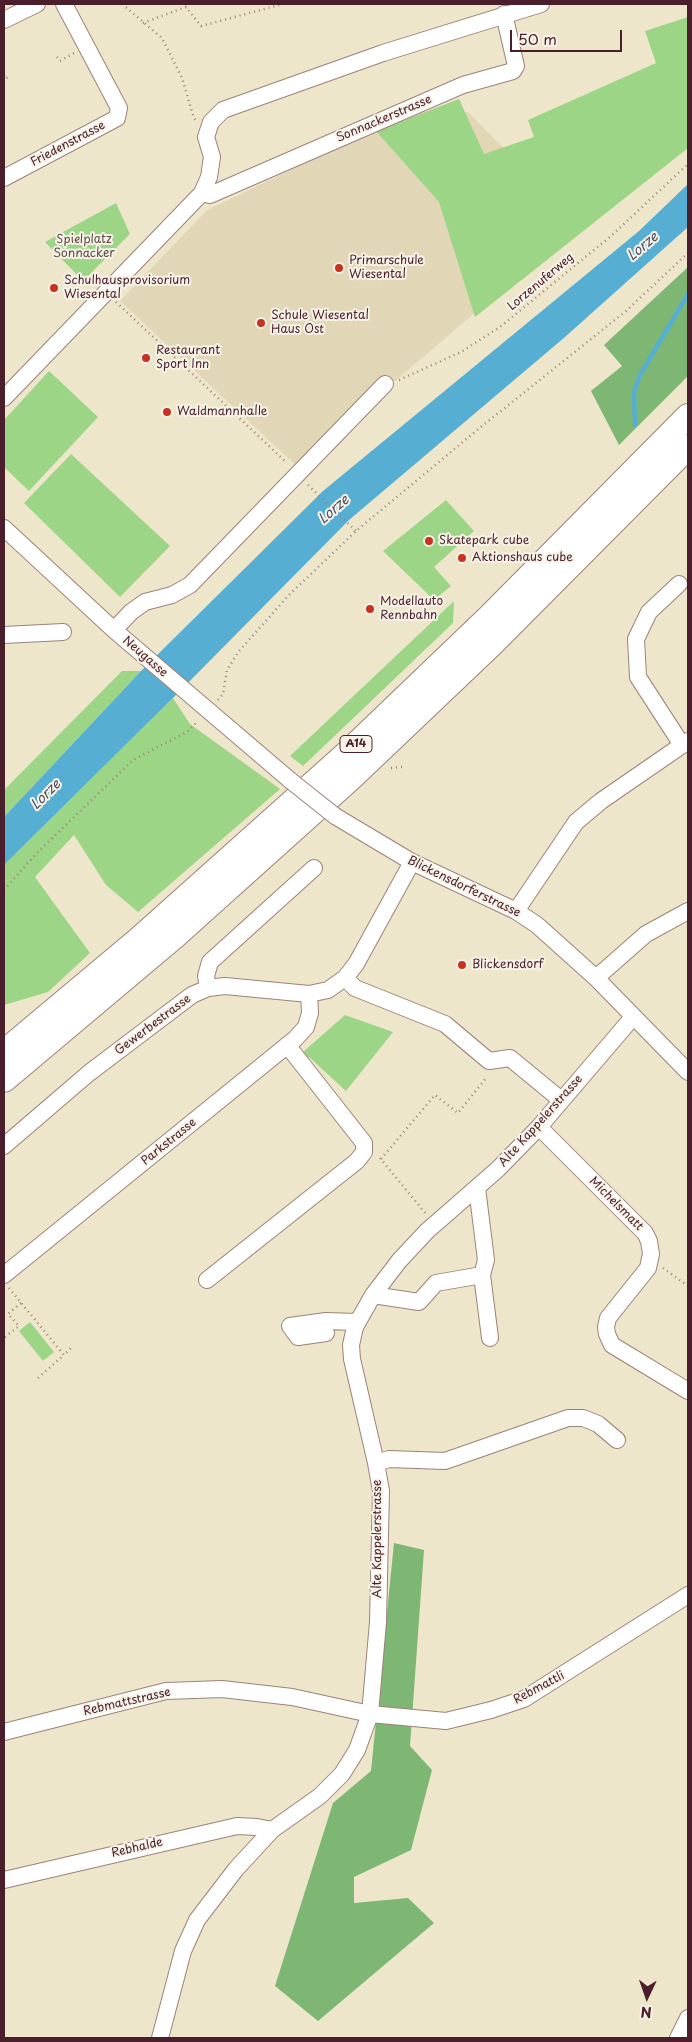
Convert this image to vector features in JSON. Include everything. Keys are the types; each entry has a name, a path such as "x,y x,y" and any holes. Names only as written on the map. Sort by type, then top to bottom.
{"highway":[{"name":"A14","path":"4,1052 56,1010 166,915 346,754 490,616 688,416"},
{"name":"A14","path":"4,1080 174,937 351,778 506,629 688,447"}],"street":[{"path":"4,20 38,4"},
{"name":"Friedenstrasse","path":"4,178 118,118 119,108 64,4"},
{"path":"4,398 202,193 209,177 212,157 206,137 211,122 223,110 383,53 541,4"},
{"name":"Sonnackerstrasse","path":"202,193 210,194 463,85 513,72 516,66 504,14"},
{"path":"114,630 131,612 145,602 172,595 190,585 385,384"},
{"name":"Neugasse","path":"4,528 142,655 291,781"},
{"path":"516,911 576,822 601,800 685,743 638,677 636,639 649,612 679,584"},
{"path":"4,635 63,632"},
{"name":"Blickensdorferstrasse","path":"291,781 336,816 412,862 516,911 537,925 596,978 688,1072"},
{"name":"Gewerbestrasse","path":"4,1146 89,1073 192,994 208,988 225,986 309,994 328,990 345,978 356,964 412,862"},
{"path":"208,988 206,976 210,962 314,868"},
{"path":"596,978 646,934 688,910"},
{"path":"345,978 355,988 445,1024 489,1061 510,1058 561,1100"},
{"name":"Parkstrasse","path":"7,1281 306,1027 310,1013 309,994"},
{"name":"Alte Kappelerstrasse","path":"160,2038 183,1951 197,1920 236,1869 272,1830 320,1796 342,1774 357,1750 370,1714 378,1622 381,1532 380,1491 376,1463 352,1359 351,1345 358,1322 373,1295 399,1261 435,1224 498,1169 539,1127 633,1017"},
{"path":"207,1280 357,1160 364,1152 364,1143 287,1045"},
{"name":"Michelsmatt","path":"539,1127 645,1233 650,1241 650,1258"},
{"path":"476,1188 486,1260 482,1275 490,1338"},
{"path":"650,1258 648,1268 608,1318 607,1334 612,1345 688,1391"},
{"path":"373,1295 419,1302 436,1283 482,1275"},
{"path":"326,1333 298,1337 290,1326 326,1320 358,1322"},
{"path":"376,1463 389,1460 445,1461 568,1418 583,1418 598,1424 617,1440"},
{"name":"Rebmattli","path":"370,1714 446,1721 524,1699 688,1595"},
{"name":"Rebmattstrasse","path":"4,1732 166,1692 222,1689 292,1697 370,1714"},
{"name":"Rebhalde","path":"4,1880 237,1826 272,1830"},
{"path":"678,2038 688,2018"}],"path":[{"path":"122,4 162,38 182,78 193,115 206,137"},
{"path":"143,23 186,7 201,26 283,4"},
{"path":"57,57 60,61"},
{"path":"4,76 5,79 8,77"},
{"name":"Lorzenuferweg","path":"385,384 461,352 500,327 611,236 688,164"},
{"path":"4,890 36,854 133,760 187,732 223,694 227,670 240,651 289,595 356,531 476,431 626,311 688,253"},
{"path":"107,293 298,474"},
{"path":"312,491 356,531"},
{"path":"381,1158 435,1095 458,1113 496,1066 496,1060"},
{"path":"364,1152 381,1158 435,1224"},
{"path":"650,1258 688,1286"},
{"path":"7,1281 21,1303 64,1355"},
{"path":"5,1337 19,1326 8,1314 21,1303"},
{"path":"38,1378 71,1348"}],"shaded area":[{"name":"Primarschule Wiesental","path":"468,112 579,224 382,392 301,470 120,301 207,210 371,132"}],"green space":[{"path":"688,17 688,148 475,317 439,202 376,131 459,99 484,154 534,137 528,120 656,63 645,31"},
{"name":"Spielplatz Sonnacker","path":"116,203 130,234 83,281 45,242"},
{"path":"688,267 688,376 619,445 591,391 622,366 604,345"},
{"path":"49,371 98,417 29,491 4,467 4,420"},
{"path":"71,454 170,546 120,597 24,503"},
{"name":"Skatepark cube","path":"446,500 474,531 434,567 451,586 434,600 383,551"},
{"path":"454,601 453,623 303,766 290,756"},
{"path":"122,671 141,671 4,817 4,790"},
{"path":"173,698 190,724 280,789 138,912 106,885 74,835 35,877 90,953 48,992 4,1005 4,865"},
{"path":"345,1015 393,1032 346,1091 309,1057 304,1058 303,1052"},
{"path":"30,1322 54,1352 43,1361 19,1331"},
{"path":"394,1543 424,1550 410,1746 432,1770 411,1850 354,1877 354,1903 408,1898 434,1923 318,2021 275,1986 333,1803 371,1771"}],"water":[{"name":"Lorze","path":"688,184 688,227 565,337 349,520 4,865 4,817 141,671 323,491 639,231"}],"waterway":[{"path":"635,425 634,392 640,375 688,294"}],"place":[{"name":"Primarschule Wiesental","path":"339,268"},
{"name":"Schulhausprovisorium Wiesental","path":"54,288"},
{"name":"Schule Wiesental Haus Ost","path":"261,323"},
{"name":"Restaurant Sport Inn","path":"146,358"},
{"name":"Waldmannhalle","path":"167,412"},
{"name":"Skatepark cube","path":"429,541"},
{"name":"Aktionshaus cube","path":"462,558"},
{"name":"Modellauto Rennbahn","path":"370,609"},
{"name":"Blickensdorf","path":"462,965"}]}
